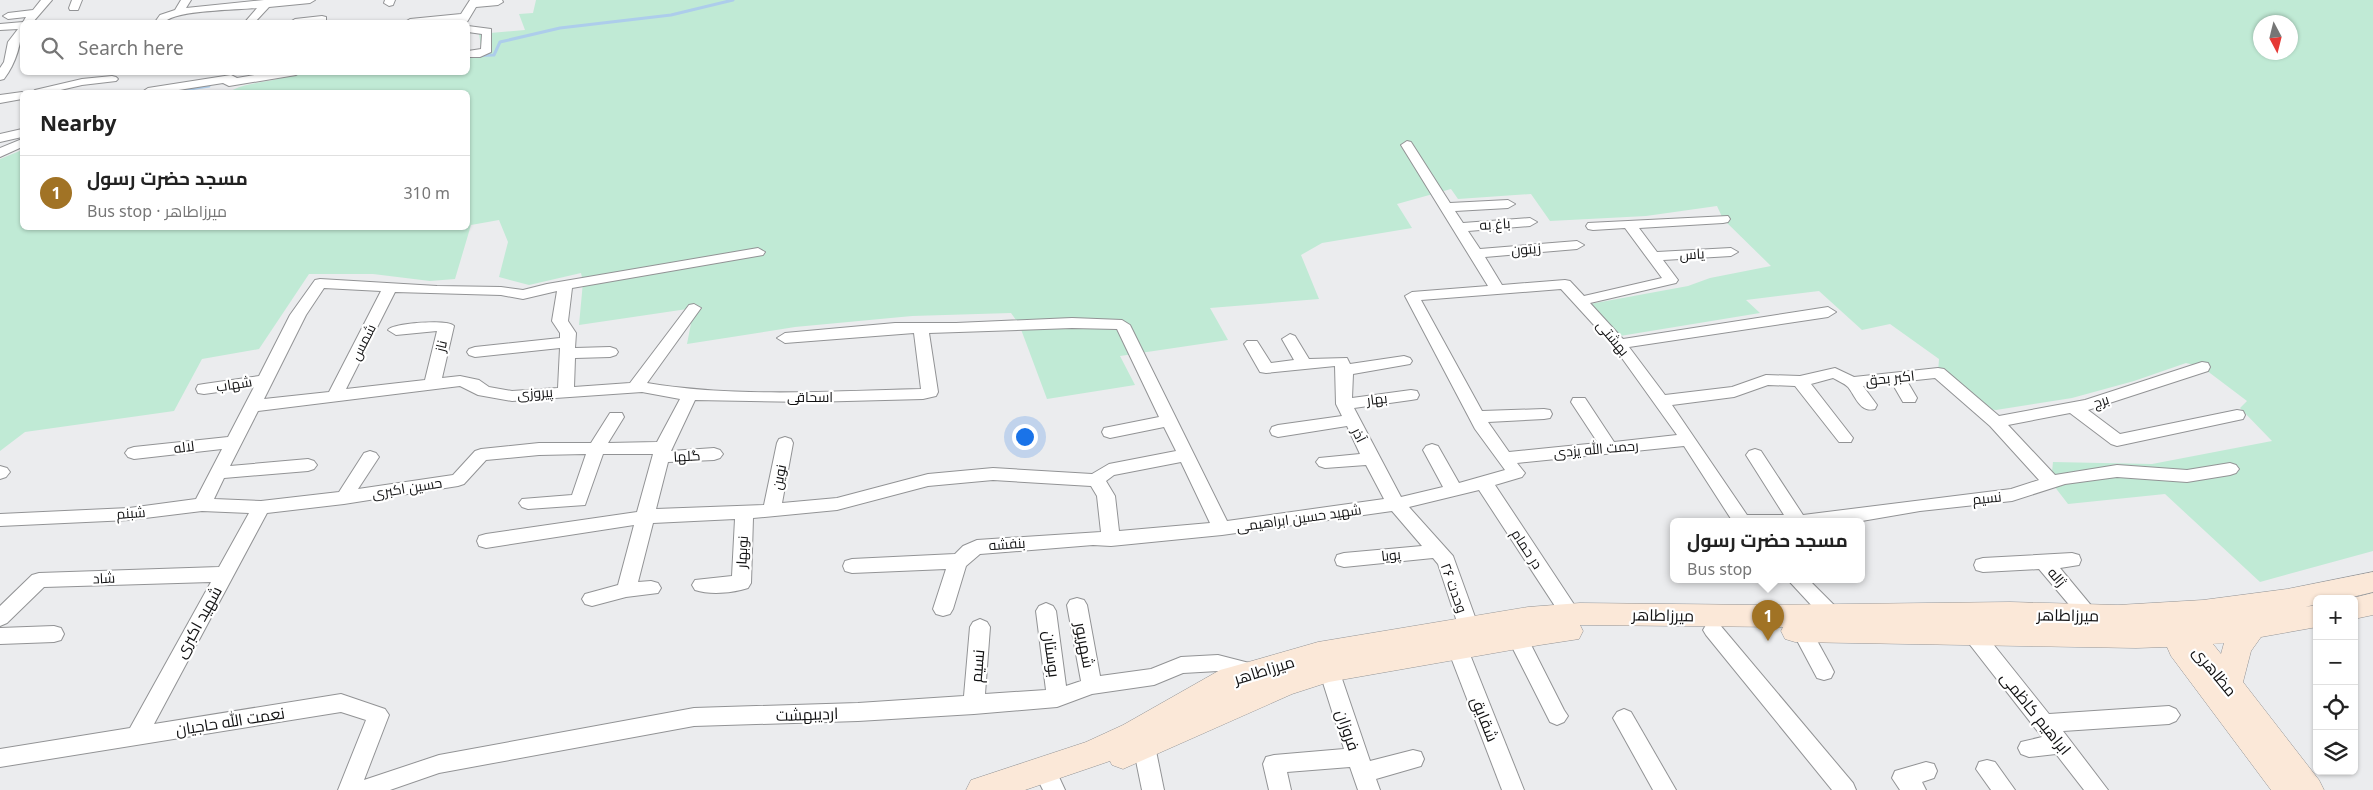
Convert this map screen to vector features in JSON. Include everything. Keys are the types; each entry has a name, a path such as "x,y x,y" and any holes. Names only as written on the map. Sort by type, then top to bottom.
{"main road":[{"name":"میرزاطاهر","path":"982,790 1095,753 1262,681 1318,654 1463,638 1517,637 1588,630 2136,636 2174,624 2203,611 2287,600 2373,582"},
{"path":"2358,607 2373,604"},
{"name":"میرزاطاهر","path":"1262,681 1328,670 1463,638 1528,618 1570,615 2000,613 2089,615 2174,624 2224,632 2313,617"},
{"name":"مظاهری","path":"2174,624 2181,648 2290,790"},
{"name":"مظاهری","path":"2174,624 2200,649 2308,790"},
{"path":"2226,684 2237,648 2251,628"},
{"path":"2136,636 2158,646 2196,668"},
{"name":"میرزاطاهر","path":"1046,788 1144,746 1223,698"}],"street":[{"path":"30,20 46,1 58,0"},
{"path":"178,12 186,0"},
{"path":"162,20 164,17 178,12 268,2 310,0"},
{"path":"253,20 268,2"},
{"path":"464,20 474,2 498,2"},
{"path":"8,16 36,13"},
{"path":"313,20 322,19"},
{"path":"0,27 20,25"},
{"path":"470,29 487,30 487,50 480,54 470,54"},
{"path":"0,44 18,42 10,62 0,77"},
{"path":"163,90 274,75"},
{"path":"48,90 82,82 112,79 103,90"},
{"path":"210,90 230,81"},
{"path":"0,99 20,96"},
{"path":"0,138 20,133"},
{"path":"0,153 20,144"},
{"path":"1407,145 1498,290"},
{"path":"1447,207 1508,204"},
{"path":"1593,226 1723,219"},
{"name":"باغ به","path":"1460,227 1530,222"},
{"path":"1580,301 1671,280 1629,224"},
{"name":"زيتون","path":"1476,254 1577,245"},
{"path":"202,505 298,315 320,283 390,288 492,291 523,295 565,285 758,252"},
{"name":"یاس","path":"1653,256 1731,252"},
{"name":"بهشتی","path":"1477,417 1412,296 1565,284 1619,344 1689,440 1740,518"},
{"path":"565,285 560,321 568,333 566,391"},
{"name":"شمس","path":"336,395 390,288"},
{"path":"635,387 694,308"},
{"path":"1619,344 1828,312"},
{"path":"785,338 860,330 1072,323 1122,325 1222,528"},
{"name":"ناز","path":"396,330 446,326 432,385"},
{"name":"اسحاقی","path":"690,395 810,397 923,394 930,392 921,328"},
{"path":"1290,339 1305,365"},
{"path":"1252,344 1266,368 1305,365 1343,366 1404,361"},
{"path":"475,352 567,348 610,352"},
{"name":"آذر","path":"1343,366 1344,404 1396,504"},
{"name":"برج","path":"1996,422 2074,408 2202,367"},
{"name":"اکبر بحق","path":"1661,402 1734,392 1766,380 1800,380 1835,373 1852,382 1938,373 1996,422 2051,482"},
{"path":"1896,377 1909,398"},
{"name":"شهاب","path":"204,389 265,380"},
{"name":"پیروزی","path":"252,406 460,380 473,384 484,391 512,396 635,387 663,389 690,395"},
{"path":"1800,380 1845,438"},
{"path":"1852,382 1869,405"},
{"path":"626,590 662,452 690,395"},
{"name":"بهار","path":"1344,404 1411,396"},
{"path":"1579,402 1610,448"},
{"path":"2074,408 2117,440 2237,416"},
{"path":"1477,417 1544,414"},
{"path":"528,503 579,501 596,449 616,417"},
{"path":"1477,417 1504,458"},
{"path":"1278,431 1352,420"},
{"path":"1110,432 1168,421"},
{"name":"رحمت الله یزدی","path":"1504,458 1689,440"},
{"name":"لاله","path":"134,453 234,442"},
{"name":"نوین","path":"772,511 785,443"},
{"name":"حسین اکبری","path":"261,507 344,498 458,480 481,456 539,449 662,452"},
{"path":"1432,450 1454,491"},
{"name":"گلها","path":"662,452 714,454"},
{"path":"486,541 644,517 772,511 837,504 928,480 993,474 1096,480 1109,470 1185,455"},
{"path":"1755,455 1795,518"},
{"path":"344,498 370,457"},
{"name":"شهید حسین ابراهیمی","path":"1111,539 1222,528 1396,504 1516,474 1504,458"},
{"path":"1325,462 1371,459"},
{"path":"218,473 308,465"},
{"name":"نسیم","path":"1843,518 1920,505 2012,495 2064,478 2116,471 2187,476 2230,470"},
{"path":"1096,480 1106,496 1111,539"},
{"name":"در حمام","path":"1484,483 1570,615"},
{"name":"وحدت ۲۶","path":"1396,504 1446,561 1463,638"},
{"name":"شبنم","path":"0,520 129,514 202,505 261,507"},
{"name":"شهید اکبری","path":"136,737 261,507"},
{"name":"نوبهار","path":"702,585 741,583 744,512"},
{"name":"بنفشه","path":"959,561 969,549 977,547 1093,538 1111,539"},
{"name":"پویا","path":"1344,560 1438,551"},
{"name":"ژاله","path":"1983,565 2072,560"},
{"path":"852,566 959,561 943,609"},
{"name":"ژاله","path":"2044,562 2089,615"},
{"name":"شاد","path":"0,623 39,580 224,574"},
{"path":"1800,583 1832,615"},
{"path":"592,599 626,590 651,588"},
{"name":"شهریور","path":"1077,605 1092,686"},
{"name":"بوستان","path":"1046,611 1057,698"},
{"path":"0,623 54,634"},
{"name":"نسیم","path":"974,705 980,628"},
{"path":"1712,630 1845,790"},
{"path":"1802,631 1824,672"},
{"name":"ابراهیم کاظمی","path":"1974,635 2097,790"},
{"path":"1517,637 1557,716"},
{"name":"شقایق","path":"1463,638 1513,790"},
{"name":"اردیبهشت","path":"362,790 439,764 694,717 858,712 1057,698 1092,686 1154,676 1181,665 1218,663 1262,681"},
{"name":"فروزان","path":"1328,670 1363,773"},
{"name":"نعمت الله حاجیان","path":"0,758 340,703 378,715 348,790"},
{"path":"2044,723 2169,714"},
{"path":"1624,718 1665,790"},
{"path":"2029,748 2061,744"},
{"path":"1144,746 1152,790"},
{"path":"1280,790 1274,764 1363,773 1413,759"},
{"path":"1987,768 2004,790"},
{"path":"1914,790 1903,778 1926,772"}],"green space":[{"path":"536,0 2373,0 2373,551 2260,582 2165,494 2068,504 2051,482 2053,462 2152,464 2272,441 2240,408 2247,401 2202,367 2186,363 2134,381 2072,398 1996,410 1988,409 1938,373 1939,359 1890,324 1862,330 1819,291 1746,300 1760,313 1620,336 1590,304 1688,286 1710,278 1771,266 1723,219 1717,206 1646,216 1550,221 1531,194 1458,199 1451,189 1397,204 1412,228 1322,243 1301,255 1319,299 1210,308 1228,340 1120,356 1135,385 1047,399 1019,324 1011,313 912,316 795,327 687,344 694,308 579,325 583,282 581,273 529,285 499,277 508,242 499,220 471,225 470,228 470,90 233,90 289,75 470,75 470,53 482,53 479,34 525,30 519,14 533,13"},
{"path":"20,151 20,230 470,230 455,279 430,281 373,274 309,274 259,349 202,359 174,411 25,432 0,451 0,159"}],"waterway":[{"path":"470,56 494,55 500,42 560,28 671,15 733,0"},
{"path":"184,90 209,86"}],"place":[{"name":"مسجد حضرت رسول","path":"1768,641"}]}
